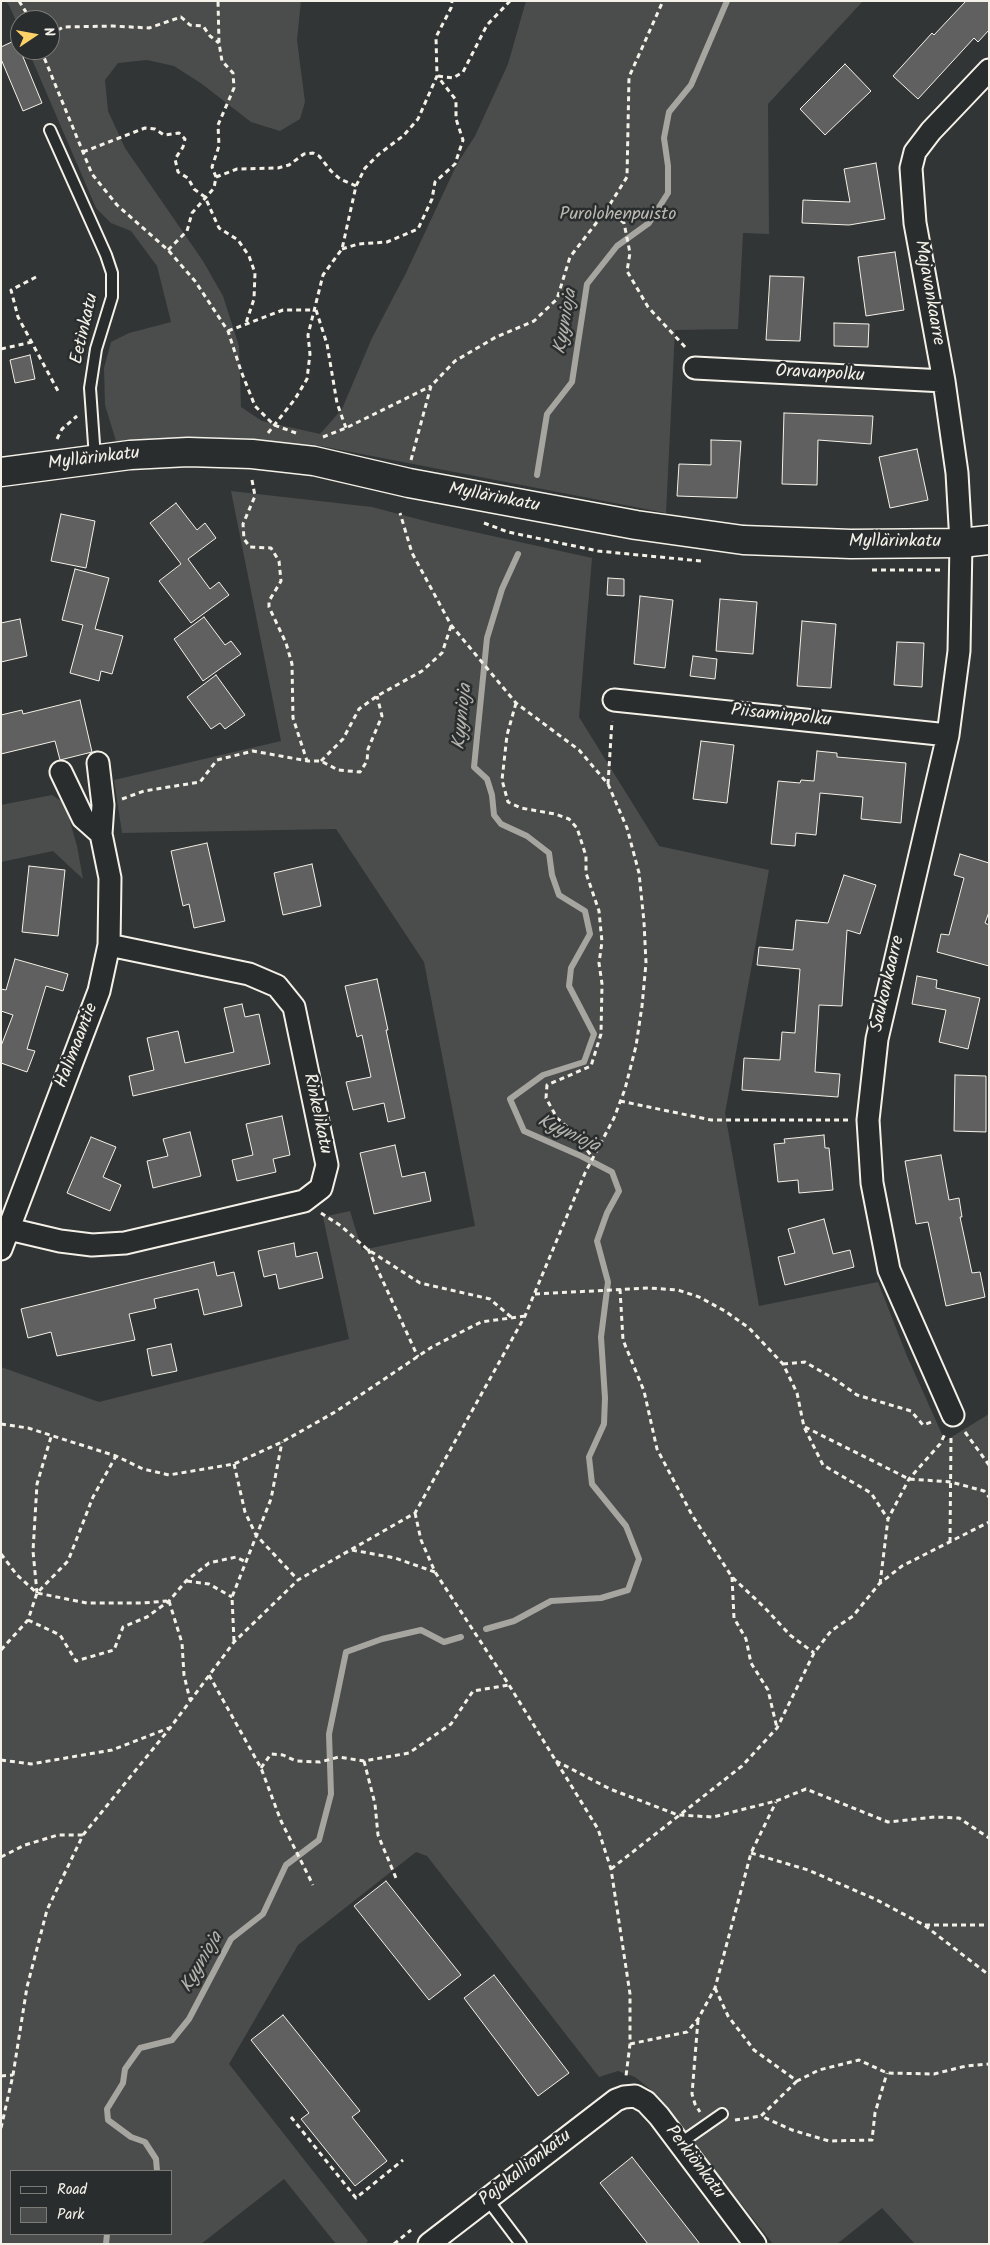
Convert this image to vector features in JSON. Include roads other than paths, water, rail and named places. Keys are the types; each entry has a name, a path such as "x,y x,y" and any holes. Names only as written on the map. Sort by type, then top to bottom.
{"street":[{"name":"Majavankaarre","path":"960,543 957,473 944,381 915,222 911,168 915,152 931,131 989,70"},
{"name":"Oravanpolku","path":"695,368 944,381"},
{"name":"Myllärinkatu","path":"1,472 130,455 188,452 252,467 314,461 409,483 636,526 744,540 851,544 960,543 989,540"},
{"name":"Saukonkaarre","path":"952,1415 889,1270 872,1184 868,1120 876,1039 948,735 959,651 960,543"},
{"name":"Piisaminpolku","path":"614,700 948,735"},
{"name":"Halimaantie","path":"1,1249 99,991 109,945 110,878 101,834 103,805 98,763"},
{"path":"61,772 83,818 101,834"},
{"name":"Rinkelikatu","path":"9,1229 60,1241 92,1246 125,1243 304,1201 321,1188 327,1165 294,1007 278,986 249,974 109,945"},
{"name":"Perkiönkatu","path":"624,2097 635,2096 646,2102 754,2244"},
{"name":"Pajakallionkatu","path":"436,2242 487,2199 616,2100 624,2097"}],"lane":[{"name":"Eetinkatu","path":"50,130 106,254 112,273 112,297 96,349 90,388 95,459"},
{"path":"679,2144 722,2114"},
{"path":"487,2199 521,2244"}],"waterway":[{"name":"Kyynioja","path":"537,475 547,414 572,382 587,284 617,246 649,223 668,193 668,166 664,138 669,112 691,85 727,1"},
{"name":"Kyynioja","path":"486,1629 514,1621 551,1601 601,1598 628,1590 639,1559 626,1526 592,1484 589,1457 604,1424 605,1398 601,1337 608,1282 597,1241 607,1213 619,1191 612,1172 524,1131 510,1099 543,1075 584,1062 594,1034 569,986 571,968 590,934 585,911 559,895 552,875 549,853 527,836 501,824 494,815 492,795 487,779 474,767 487,638 502,589 518,554"},
{"name":"Kyynioja","path":"157,2170 156,2159 145,2142 131,2137 108,2120 107,2109 123,2083 125,2069 140,2048 172,2040 189,2019 231,1939 263,1914 286,1865 319,1840 331,1794 329,1734 346,1652 382,1639 421,1630 444,1642 461,1637"},
{"name":"Kyynioja","path":"106,2244 107,2235"}],"park label":[{"name":"Purolohenpuisto","path":"618,216"}]}
